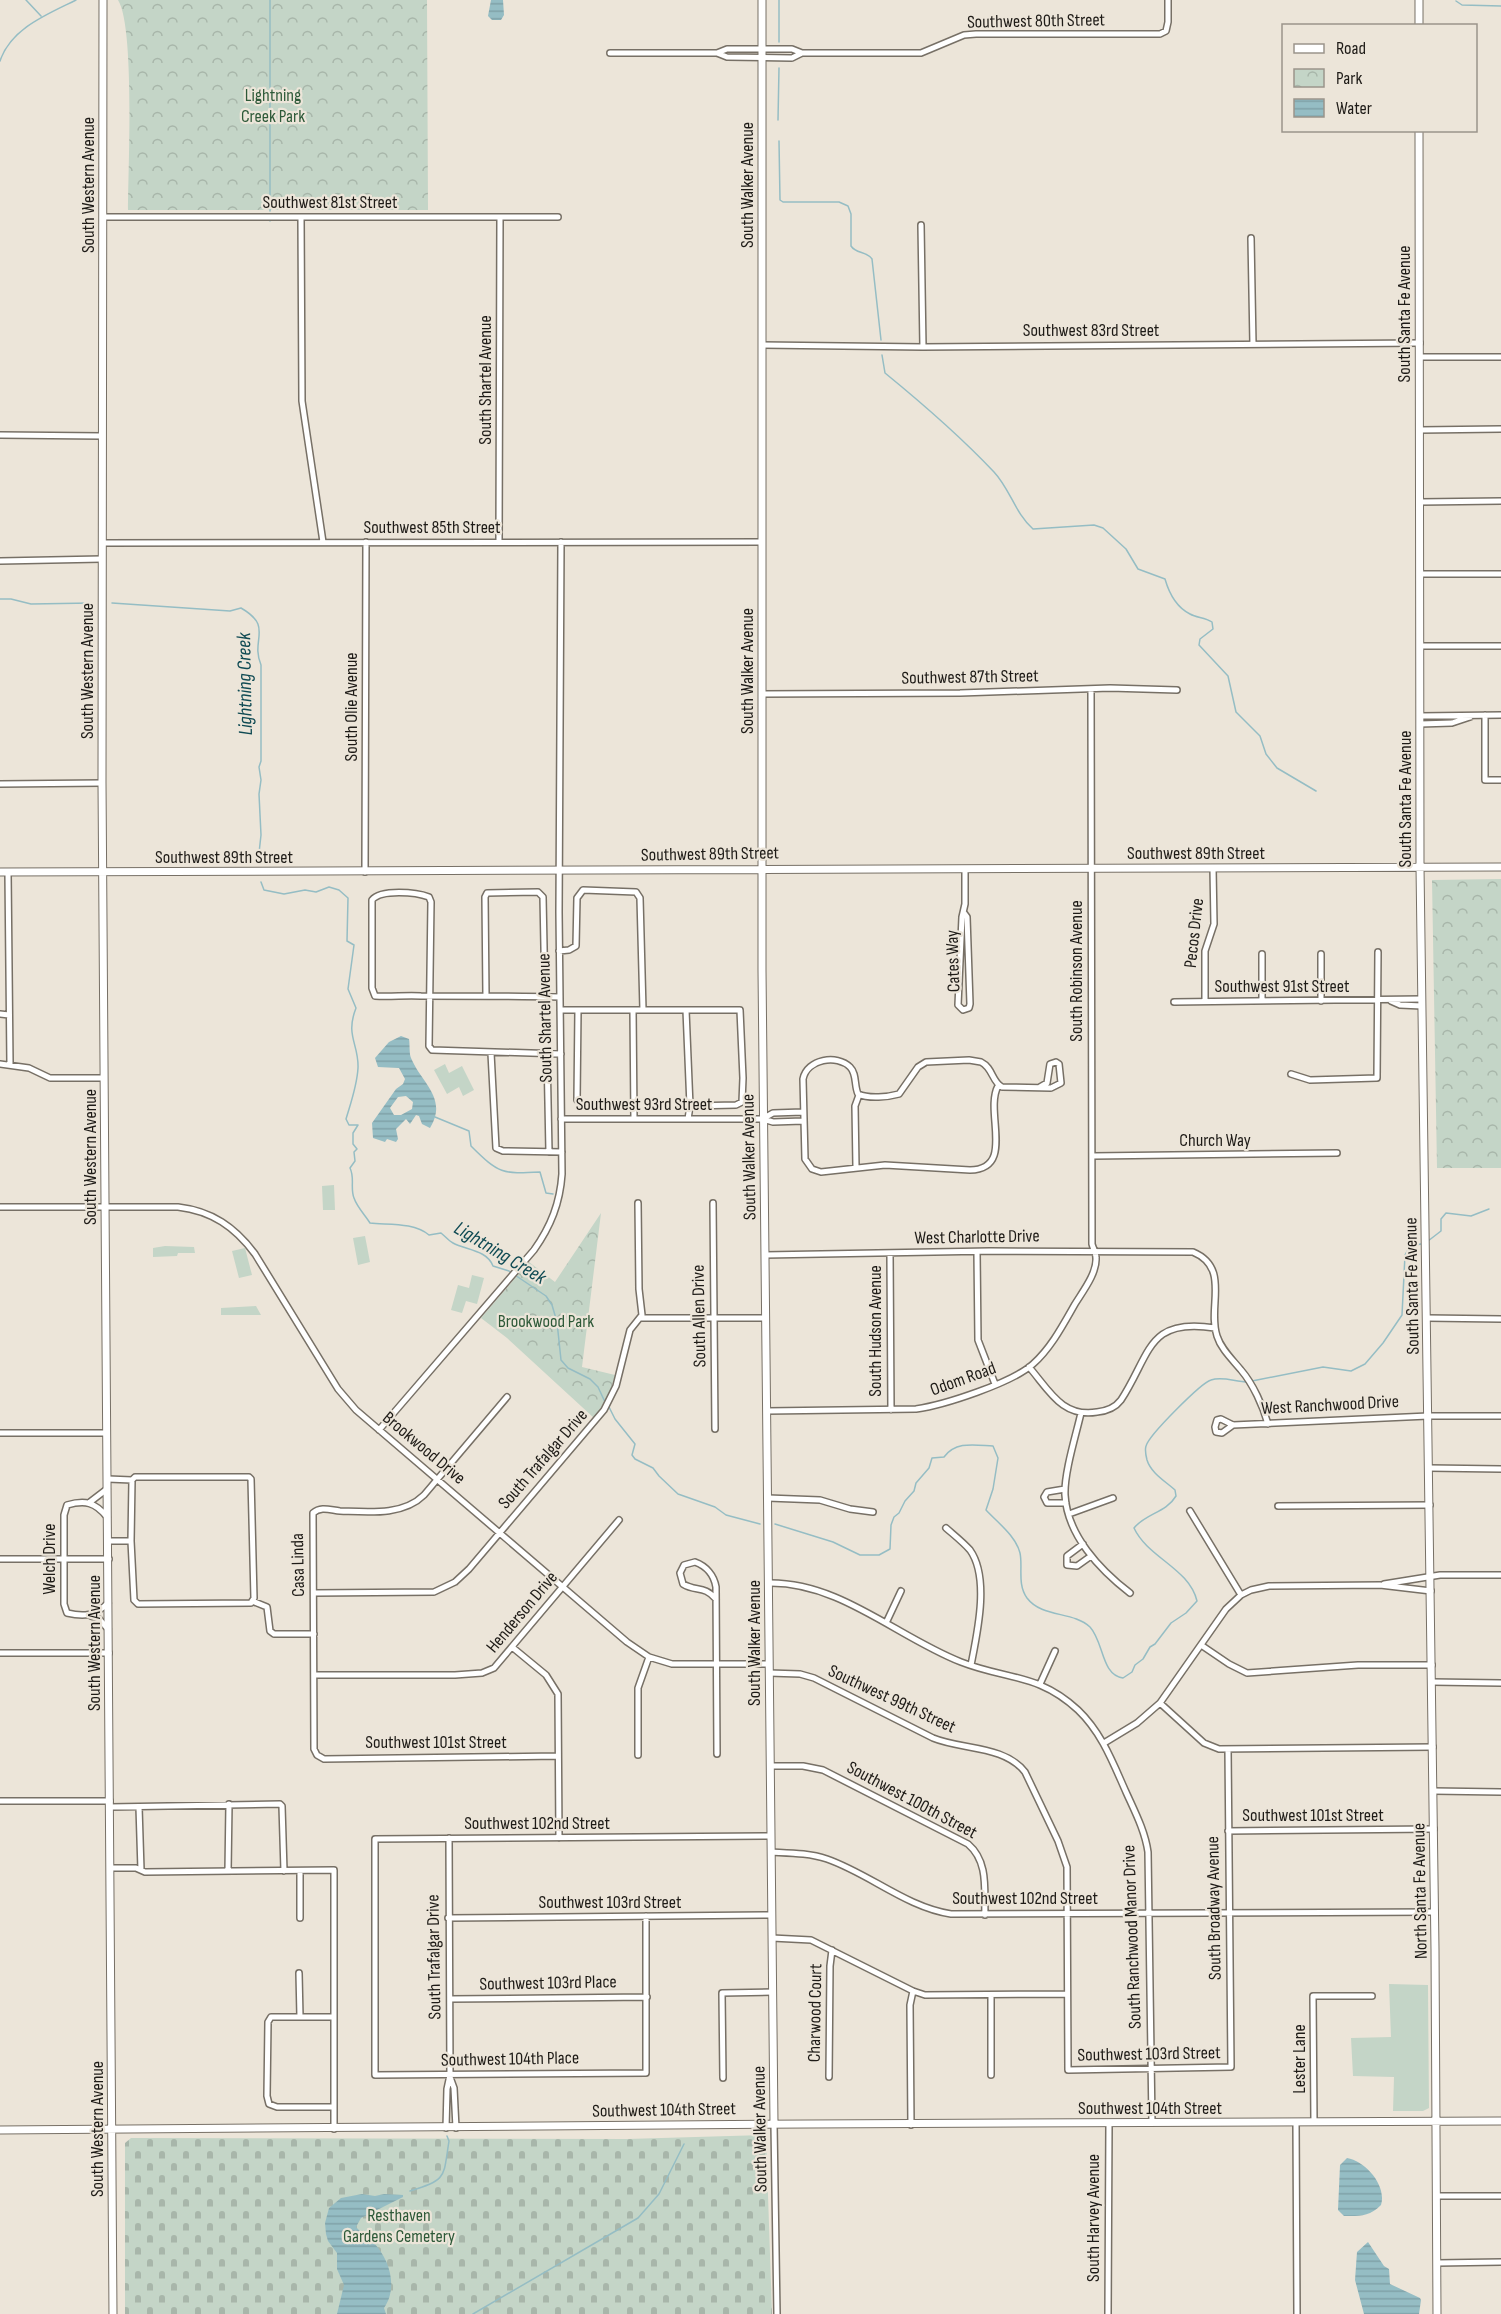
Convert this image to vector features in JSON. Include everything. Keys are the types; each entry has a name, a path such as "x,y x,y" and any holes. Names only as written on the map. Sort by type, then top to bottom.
{"main road":[{"name":"South Western Avenue","path":"103,0 102,783 113,2314"},
{"name":"South Walker Avenue","path":"762,0 763,1119 774,2124"},
{"path":"1419,0 1419,24"},
{"name":"South Santa Fe Avenue","path":"1419,132 1420,867 1429,1468"},
{"name":"Southwest 89th Street","path":"4,872 1501,867"},
{"name":"North Santa Fe Avenue","path":"1429,1468 1438,2196 1437,2314"},
{"name":"Southwest 104th Street","path":"0,2130 1501,2121"}],"street":[{"name":"Southwest 80th Street","path":"717,53 727,57 792,58 802,54 921,53 964,35 975,34 1160,34 1166,31 1168,0"},
{"name":"Southwest 80th Street","path":"610,53 717,53 727,49 792,49 802,54"},
{"name":"Southwest 81st Street","path":"103,217 558,217"},
{"path":"301,217 302,401 323,542"},
{"name":"South Shartel Avenue","path":"499,542 500,218"},
{"path":"921,225 923,346"},
{"path":"1251,238 1253,344"},
{"name":"Southwest 83rd Street","path":"762,345 1420,343"},
{"path":"1419,357 1501,357"},
{"path":"1420,430 1501,429"},
{"path":"0,435 102,436"},
{"path":"1420,502 1501,501"},
{"name":"South Olie Avenue","path":"365,872 366,542"},
{"name":"South Shartel Avenue","path":"379,1430 543,1237 554,1215 561,1188 561,542"},
{"name":"Southwest 85th Street","path":"102,543 762,542"},
{"path":"0,561 102,559"},
{"path":"1420,574 1501,574"},
{"path":"1420,646 1501,646"},
{"name":"Southwest 87th Street","path":"762,694 1110,688 1177,690"},
{"name":"South Robinson Avenue","path":"1091,690 1092,1244 1094,1251"},
{"path":"1420,720 1452,723 1474,715 1501,715"},
{"path":"1485,715 1485,780 1501,780"},
{"path":"0,784 102,783"},
{"name":"Pecos Drive","path":"1206,1001 1205,948 1214,924 1213,868"},
{"name":"Cates Way","path":"964,940 958,1005 963,1011 969,1008 970,1004 962,917 965,869"},
{"path":"4,872 10,1065"},
{"path":"560,951 576,946 578,894 583,891 636,892 640,898 643,1010"},
{"path":"486,996 485,897 487,893 538,892 543,897 545,997"},
{"path":"560,997 486,996 430,996 382,997 374,994 372,988 372,900 383,893 416,894 429,897 430,902 430,996 429,1046 432,1050 561,1054"},
{"path":"1291,1074 1310,1080 1377,1078 1378,952"},
{"path":"1262,954 1262,1001"},
{"path":"1321,954 1321,1001"},
{"name":"Southwest 91st Street","path":"1174,1002 1389,1000 1400,1005 1422,1002"},
{"path":"560,1010 740,1011 742,1100 736,1105 690,1106"},
{"path":"578,1010 577,1100 587,1106 634,1106"},
{"path":"633,1010 634,1119"},
{"path":"686,1010 690,1106 688,1119"},
{"path":"0,1014 9,1015"},
{"path":"491,1053 496,1148 503,1151 562,1152"},
{"path":"547,1053 549,1152"},
{"path":"821,1061 844,1063 852,1070 855,1089 859,1095 899,1094 918,1067 930,1061 981,1062 990,1069 998,1086 994,1098 995,1152 988,1166 974,1170 912,1165 856,1167 821,1172 812,1169 804,1156 803,1079 809,1066 821,1061"},
{"path":"998,1086 1053,1088 1061,1083 1061,1068 1058,1063 1050,1064 1047,1083 1040,1087"},
{"path":"0,1064 29,1068 50,1078 104,1078"},
{"path":"856,1167 855,1106 859,1095"},
{"name":"Southwest 93rd Street","path":"763,1119 773,1113 803,1112"},
{"name":"Southwest 93rd Street","path":"561,1119 803,1121"},
{"name":"Church Way","path":"1093,1156 1337,1154"},
{"path":"638,1203 641,1318 766,1318"},
{"name":"South Allen Drive","path":"713,1203 715,1429"},
{"name":"Brookwood Drive","path":"0,1207 185,1208 209,1214 233,1229 255,1254 338,1389 356,1410 627,1642 649,1657 672,1664 769,1664"},
{"name":"Odom Road","path":"767,1411 891,1410 934,1406 995,1384 1029,1367 1058,1333 1093,1271 1096,1260 1094,1251"},
{"name":"West Charlotte Drive","path":"765,1255 1189,1251 1206,1259 1211,1267 1215,1279 1215,1328"},
{"path":"977,1252 978,1340 995,1384"},
{"name":"South Hudson Avenue","path":"890,1253 891,1410"},
{"name":"South Trafalgar Drive","path":"314,1593 428,1592 439,1590 461,1577 604,1410 613,1394 628,1334 641,1318"},
{"path":"1427,1318 1501,1319"},
{"path":"1029,1367 1059,1403 1068,1410 1081,1413 1105,1411 1118,1404 1152,1345 1165,1331 1186,1326 1215,1328 1224,1349 1252,1387 1268,1424"},
{"name":"Casa Linda","path":"315,1753 314,1532 312,1518 315,1510 320,1508 340,1511 401,1510 419,1500 507,1397"},
{"path":"1081,1413 1065,1489 1066,1503 1083,1544 1091,1556 1112,1580 1130,1593"},
{"name":"West Ranchwood Drive","path":"1233,1425 1428,1416 1501,1416"},
{"path":"0,1433 107,1433"},
{"path":"1429,1468 1501,1469"},
{"path":"108,1479 249,1477 251,1479 254,1598 251,1604 138,1604 134,1600 131,1540 132,1480"},
{"name":"Welch Drive","path":"108,1488 90,1502 67,1505 64,1515 64,1604 67,1613 99,1619 109,1631"},
{"path":"1065,1489 1047,1492 1044,1497 1047,1503 1066,1503"},
{"path":"768,1498 820,1500 850,1509 873,1512"},
{"path":"1069,1514 1113,1498"},
{"path":"90,1502 100,1508 108,1519"},
{"path":"1278,1506 1430,1505"},
{"path":"1190,1511 1241,1595"},
{"name":"Henderson Drive","path":"315,1675 455,1675 482,1673 494,1668 619,1520"},
{"path":"946,1528 969,1550 980,1574 981,1592 971,1665"},
{"path":"108,1541 131,1540"},
{"path":"1083,1544 1067,1556 1067,1564 1077,1566 1091,1556"},
{"path":"0,1559 109,1559"},
{"path":"716,1599 706,1590 683,1584 680,1572 684,1565 689,1562 698,1563 709,1572 715,1582 716,1599 717,1664 717,1754"},
{"path":"1380,1585 1440,1575 1501,1575"},
{"name":"South Ranchwood Manor Drive","path":"769,1583 802,1586 850,1604 943,1653 971,1665 1040,1684 1077,1709 1091,1724 1104,1743 1144,1835 1149,1862 1152,2123"},
{"path":"1104,1743 1137,1723 1160,1703 1226,1608 1241,1595 1269,1586 1380,1585 1431,1591"},
{"path":"886,1623 901,1591"},
{"path":"252,1601 267,1607 270,1631 274,1634 314,1634"},
{"path":"91,1616 109,1602"},
{"path":"1201,1645 1229,1664 1247,1672 1358,1665 1432,1665"},
{"path":"512,1647 546,1675 558,1694 559,1838"},
{"path":"1040,1684 1055,1651"},
{"path":"0,1653 109,1653"},
{"path":"638,1755 638,1688 649,1657"},
{"name":"Southwest 99th Street","path":"769,1673 806,1675 933,1738 950,1745 1000,1754 1018,1764 1035,1790 1065,1856 1067,1914"},
{"path":"1432,1682 1501,1683"},
{"path":"1160,1703 1204,1743 1214,1748 1433,1747"},
{"name":"South Broadway Avenue","path":"1228,1749 1231,2067"},
{"name":"Southwest 101st Street","path":"315,1753 324,1759 558,1756"},
{"name":"Southwest 100th Street","path":"771,1766 803,1766 823,1770 968,1844 982,1863 985,1915"},
{"path":"1433,1791 1501,1792"},
{"path":"0,1801 139,1807 272,1803 282,1806 284,1871"},
{"path":"228,1871 229,1804"},
{"path":"139,1807 141,1870"},
{"name":"Southwest 101st Street","path":"1228,1831 1434,1829"},
{"name":"Southwest 102nd Street","path":"375,2075 375,1839 771,1836"},
{"name":"South Trafalgar Drive","path":"446,2128 447,2089 450,2075 448,1838"},
{"name":"Southwest 102nd Street","path":"771,1852 807,1854 827,1859 933,1910 951,1914 1435,1912"},
{"path":"111,1868 145,1872 334,1870 334,2128"},
{"path":"300,1870 300,1918"},
{"path":"772,1938 807,1939 913,1991 929,1995 1067,1994 1067,1914"},
{"name":"Southwest 103rd Street","path":"448,1918 772,1915"},
{"path":"646,1916 647,1996"},
{"name":"Charwood Court","path":"829,2077 832,1950"},
{"path":"299,1973 300,2017"},
{"path":"911,2125 910,2004 913,1991"},
{"path":"723,2078 722,1994 773,1992"},
{"name":"Southwest 103rd Street","path":"1067,1994 1068,2070 1231,2067"},
{"path":"991,1995 991,2075"},
{"name":"Southwest 104th Place","path":"375,2075 646,2073 647,1996"},
{"name":"Southwest 103rd Place","path":"450,1999 647,1996"},
{"name":"Lester Lane","path":"1314,2121 1313,1996 1372,1996"},
{"path":"334,2017 271,2017 268,2022 269,2104 277,2107 334,2107"},
{"name":"South Trafalgar Drive","path":"450,2075 454,2088 456,2128"},
{"path":"1296,2122 1297,2314"},
{"name":"South Harvey Avenue","path":"1108,2123 1108,2314"},
{"name":"South Walker Avenue","path":"774,2124 777,2175 777,2314"},
{"path":"1438,2196 1501,2196"},
{"path":"1437,2262 1501,2262"}],"green space":[{"name":"Lightning Creek Park","path":"118,0 427,0 428,210 128,210 129,68 127,39"},
{"path":"1501,879 1501,1168 1437,1168 1432,880"},
{"path":"445,1064 449,1073 462,1066 474,1090 463,1096 459,1087 447,1094 434,1070"},
{"path":"334,1185 335,1210 323,1210 322,1186"},
{"name":"Brookwood Park","path":"601,1213 582,1367 615,1375 609,1395 594,1418 507,1338 481,1318 529,1262 555,1282"},
{"path":"365,1236 370,1262 358,1265 353,1238"},
{"path":"194,1247 195,1253 153,1257 153,1248"},
{"path":"245,1248 252,1275 239,1278 232,1251"},
{"path":"472,1275 484,1278 477,1304 466,1301 462,1313 451,1310 458,1285 469,1288"},
{"path":"256,1306 261,1315 221,1315 221,1308"},
{"path":"1389,1984 1428,1985 1429,2108 1423,2111 1393,2111 1394,2077 1353,2076 1351,2038 1391,2037"},
{"name":"Resthaven Gardens Cemetery","path":"766,2135 772,2314 125,2314 125,2143 131,2138 627,2139"}],"water":[{"path":"491,0 503,0 504,15 501,20 492,20 488,16"},
{"path":"401,1036 409,1039 411,1058 435,1100 436,1108 430,1128 422,1124 419,1116 416,1115 410,1124 406,1119 396,1129 398,1139 396,1142 387,1139 385,1142 373,1138 372,1123 405,1079 399,1068 378,1067 375,1058 389,1042","holes":["406,1096 413,1102 412,1109 401,1115 394,1115 390,1108 398,1097"]},
{"path":"1347,2158 1368,2169 1381,2190 1381,2205 1368,2214 1344,2216 1338,2210 1340,2165"},
{"path":"362,2194 403,2195 361,2218 356,2227 380,2250 388,2266 391,2292 384,2308 386,2314 337,2314 344,2285 337,2269 337,2253 328,2241 325,2223 329,2208 341,2198"},
{"path":"1368,2242 1384,2266 1389,2269 1390,2284 1420,2298 1419,2314 1364,2314 1355,2280 1357,2252"}],"waterway":[{"path":"26,0 41,16"},
{"name":"Lightning Creek","path":"0,61 5,49 21,31 76,0"},
{"path":"270,0 270,211"},
{"path":"779,0 779,42"},
{"path":"1456,1 1462,5 1501,6"},
{"path":"778,120 779,68"},
{"path":"779,141 780,200 783,202 839,202 848,206 851,214 851,246 872,259 881,340"},
{"path":"271,203 277,208"},
{"path":"882,355 885,373 941,421 994,472 1033,529 1094,525 1103,528 1126,549 1138,569 1165,579 1171,594 1181,608 1212,622 1213,629 1200,639 1199,645 1228,676 1236,712 1260,736 1266,754 1277,768 1316,791"},
{"name":"Lightning Creek","path":"0,599 31,604 92,603"},
{"name":"Lightning Creek","path":"112,603 230,611 241,608 256,621 259,628 258,656 261,665 261,761 259,767 261,835 258,862"},
{"name":"Lightning Creek","path":"261,882 264,890 284,894 305,890 316,892 329,887 339,890 348,898 347,941 354,945 348,989 356,1008 352,1033 358,1068 346,1119 349,1125 358,1125 353,1133 353,1144 357,1149 354,1152 355,1161 350,1168 353,1194 359,1208 370,1223 408,1226 429,1235 441,1233 453,1243 481,1254 493,1266 509,1271 546,1296 552,1305 557,1322 561,1360 568,1368 590,1379 598,1387 605,1402"},
{"path":"435,1117 469,1131 471,1146 495,1167 517,1173 540,1172 546,1193 553,1194"},
{"name":"Lightning Creek","path":"1428,1241 1441,1231 1441,1219 1446,1213 1471,1216 1489,1209"},
{"name":"Lightning Creek","path":"1252,1381 1323,1367 1351,1371 1365,1364 1402,1315 1405,1255 1410,1246 1421,1244"},
{"name":"Lightning Creek","path":"775,1524 833,1542 860,1555 879,1555 890,1549 891,1525 894,1517 914,1491 916,1483 929,1468 932,1458 944,1457 960,1446 993,1446 998,1458 993,1489 986,1510 1018,1547 1024,1593 1033,1604 1041,1609 1075,1619 1090,1627 1095,1633 1111,1671 1123,1678 1132,1672 1135,1665 1143,1659 1150,1647 1171,1623 1186,1613 1197,1601 1186,1580 1149,1547 1134,1528 1144,1519 1167,1506 1176,1496 1175,1490 1149,1465 1146,1446 1165,1421 1205,1383 1220,1379 1248,1382"},
{"name":"Lightning Creek","path":"608,1405 615,1419 635,1444 632,1455 635,1459 653,1468 678,1494 715,1507 726,1515 760,1524"},
{"path":"410,2191 431,2183 442,2175 449,2141 447,2136"},
{"path":"473,2314 638,2218 659,2194 684,2144"}]}
